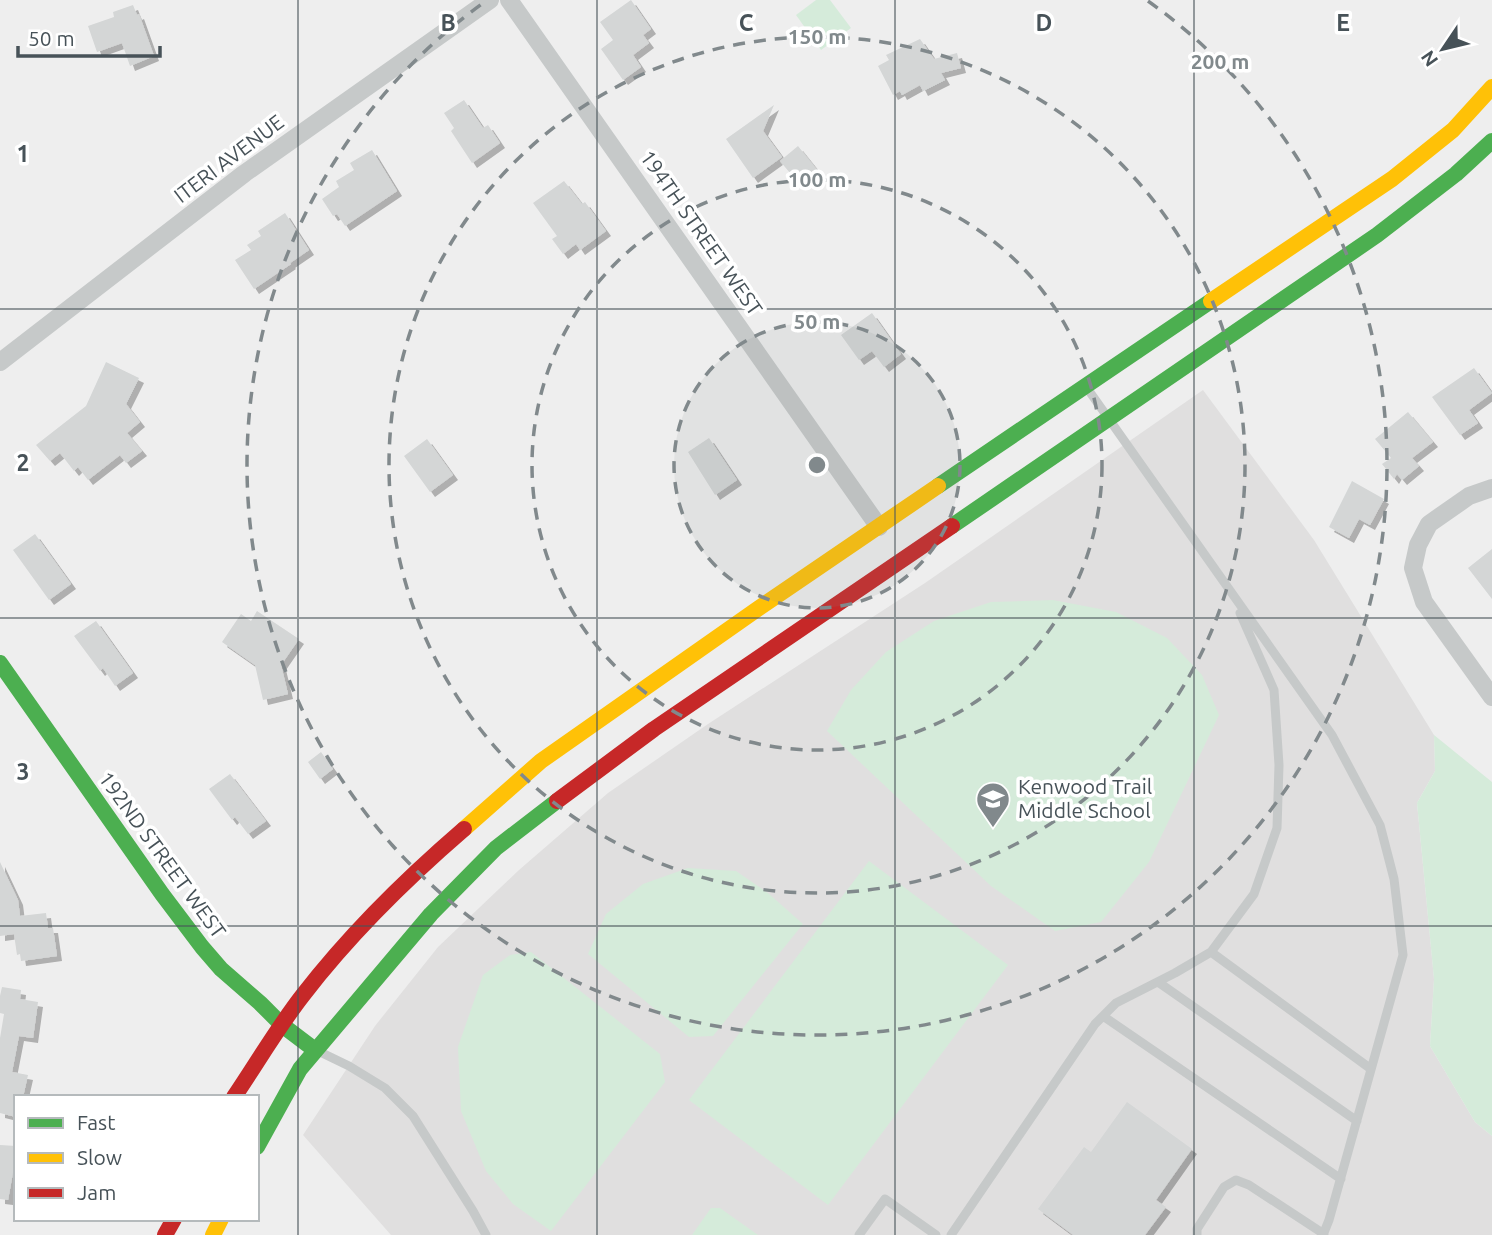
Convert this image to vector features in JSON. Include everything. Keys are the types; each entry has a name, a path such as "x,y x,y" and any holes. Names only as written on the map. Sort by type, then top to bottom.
{"main road":[{"path":"235,1095 303,995 355,933 427,861 541,761 759,608 1392,179 1453,130 1492,87"},
{"path":"259,1143 300,1069 315,1050 431,914 496,848 654,729 1377,235 1456,174 1492,141"},
{"name":"192ND STREET WEST","path":"0,663 188,929 222,970 282,1025 315,1050"}],"street":[{"name":"ITERI AVENUE","path":"0,362 245,173 490,0"},
{"name":"194TH STREET WEST","path":"509,0 879,527"},
{"path":"1492,488 1469,496 1429,524 1418,545 1413,568 1424,602 1492,697"}],"lane":[{"path":"1086,387 1332,735 1380,825 1394,878 1403,955 1341,1179 1323,1234 1249,1185 1236,1180 1224,1187 1196,1229 1197,1235"},
{"path":"951,1235 1095,1024 1115,1003 1211,952 1254,894 1277,828 1279,765 1274,690 1231,592"},
{"path":"1211,952 1371,1069"},
{"path":"1158,982 1357,1121"},
{"path":"1103,1016 1341,1179"},
{"path":"315,1050 349,1066 385,1088 413,1116 486,1235"},
{"path":"859,1235 885,1199 934,1235"}],"shaded area":[{"name":"Kenwood Trail Middle School","path":"1203,390 1314,540 1434,735 1435,771 1417,803 1434,979 1430,1046 1475,1122 1492,1136 1492,1235 391,1235 303,1135 375,1026 438,947 519,870 608,793 708,724 925,583"}],"green space":[{"path":"816,0 830,0 851,28 821,50 796,15"},
{"path":"1053,600 1116,612 1167,638 1202,675 1219,715 1149,862 1101,922 1055,931 991,886 827,731 851,690 886,652 934,621 991,602"},
{"path":"1434,735 1492,782 1492,1136 1475,1122 1430,1046 1434,979 1417,803 1435,771"},
{"path":"869,861 1008,965 828,1205 689,1100"},
{"path":"688,868 736,871 768,893 803,924 713,1036 689,1037 588,954 606,914 643,884"},
{"path":"531,952 660,1054 665,1082 551,1231 513,1204 486,1171 461,1111 458,1047 483,975 510,955"},
{"path":"711,1208 720,1208 758,1235 692,1235"}],"building":[{"path":"631,0 651,29 643,35 649,43 633,55 641,67 623,80 601,49 613,40 600,22"},
{"path":"133,5 137,15 139,14 154,56 130,66 122,43 97,52 88,26 114,17 113,12"},
{"path":"920,39 934,59 957,53 961,68 941,73 945,80 923,91 920,85 902,95 900,91 893,95 878,66 889,60 886,55"},
{"path":"464,100 483,128 488,125 500,143 472,163 451,131 454,128 444,113"},
{"path":"774,105 763,131 782,157 753,178 726,139"},
{"path":"798,146 818,171 800,185 780,161"},
{"path":"372,150 397,191 345,226 337,214 333,216 322,199 339,187 336,181 354,170 350,163"},
{"path":"564,181 582,204 585,202 606,231 580,250 576,244 563,254 552,239 557,236 533,203"},
{"path":"285,213 309,250 254,289 235,260 251,250 247,245 261,236 258,231"},
{"path":"872,313 901,354 884,367 872,351 859,360 841,335"},
{"path":"106,362 139,378 126,404 140,422 127,433 142,451 126,463 120,455 88,480 78,467 74,471 60,453 50,461 36,445 86,406"},
{"path":"1474,368 1492,393 1469,410 1478,423 1460,435 1432,397"},
{"path":"1408,412 1433,442 1412,458 1419,466 1402,480 1397,474 1394,479 1382,464 1391,458 1375,439"},
{"path":"709,438 737,480 715,495 688,452"},
{"path":"427,439 453,475 430,492 404,456"},
{"path":"1352,481 1384,499 1370,525 1359,519 1349,538 1329,527"},
{"path":"35,534 71,584 49,600 13,550"},
{"path":"1492,549 1492,599 1468,568"},
{"path":"257,611 299,639 281,665 288,694 263,700 255,665 222,642 241,614 251,621"},
{"path":"96,621 133,673 115,686 103,668 100,671 74,636"},
{"path":"321,752 333,769 320,779 308,762"},
{"path":"230,774 266,821 248,834 235,817 232,820 209,789"},
{"path":"0,862 18,900 20,916 46,913 48,928 53,928 57,956 21,961 20,954 17,955 14,934 0,936"},
{"path":"2,987 21,990 20,999 38,1002 33,1038 19,1036 12,1072 28,1075 23,1095 14,1095 14,1116 0,1113 0,1038 4,1014 0,1013"},
{"path":"1127,1102 1192,1149 1156,1200 1166,1207 1145,1235 1073,1235 1038,1209 1084,1147 1091,1152"},
{"path":"0,1145 14,1146 14,1167 8,1200 0,1199"}],"traffic: fast":[{"path":"952,526 1377,235 1456,174 1492,141"},
{"path":"938,486 1211,301"},
{"path":"0,663 202,947 221,969 282,1025 315,1050"},
{"path":"259,1143 300,1069 431,914 496,848 557,801"}],"traffic: slow":[{"path":"1211,301 1392,179 1453,130 1492,87"},
{"path":"464,829 541,761 938,486"},
{"path":"213,1235 220,1221"}],"traffic: jam":[{"path":"557,801 654,729 952,526"},
{"path":"235,1095 276,1032 321,972 400,887 464,829"},
{"path":"165,1235 173,1221"}],"place":[{"name":"Kenwood Trail Middle School","path":"993,829"}]}
